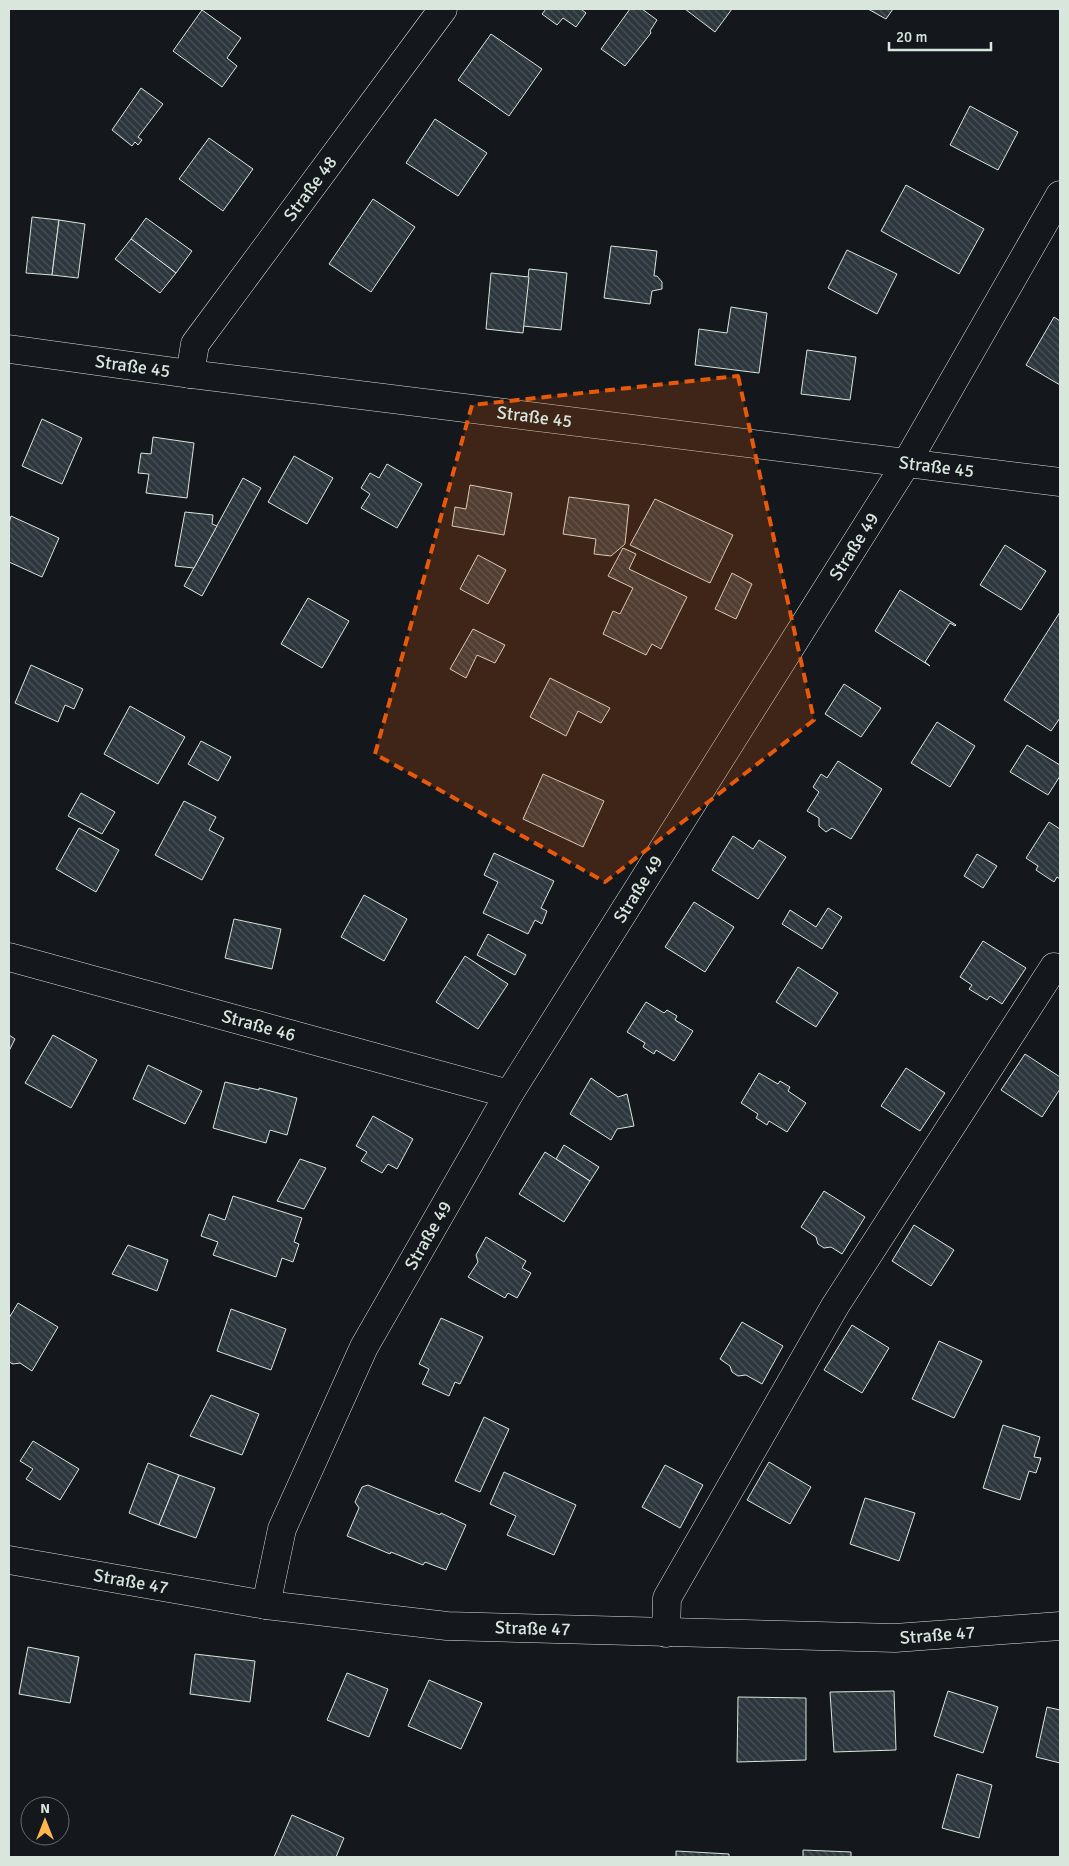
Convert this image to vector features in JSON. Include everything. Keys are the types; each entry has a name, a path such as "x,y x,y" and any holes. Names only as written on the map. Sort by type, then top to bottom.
{"street":[{"name":"Straße 48","path":"190,374 195,344 442,9"},
{"name":"Straße 49","path":"266,1605 282,1529 364,1347 508,1094 908,462 1060,195"},
{"name":"Straße 45","path":"9,349 190,374 1060,482"},
{"name":"Straße 46","path":"9,956 508,1094"},
{"path":"666,1633 667,1598 835,1306 1054,967"},
{"name":"Straße 47","path":"9,1560 266,1605 447,1626 895,1638 1060,1626"}],"highlighted area":[{"path":"738,376 814,720 605,882 375,754 472,405"}],"building":[{"path":"546,9 581,9 586,13 576,27 563,18 557,25 542,14"},
{"path":"630,9 642,9 657,20 650,31 651,33 625,66 601,49"},
{"path":"685,9 732,9 715,32"},
{"path":"868,9 893,9 886,19"},
{"path":"202,10 241,38 227,58 237,66 222,87 173,51"},
{"path":"491,34 542,69 509,116 458,80"},
{"path":"141,88 163,104 138,137 142,140 138,145 135,142 132,146 112,130"},
{"path":"970,106 1018,132 998,170 950,145"},
{"path":"435,119 487,153 458,196 406,163"},
{"path":"209,138 253,169 223,211 179,179"},
{"path":"906,185 984,229 959,274 881,231"},
{"path":"373,199 415,227 371,292 329,264"},
{"path":"32,217 59,220 52,275 26,273"},
{"path":"146,218 192,251 176,273 131,239"},
{"path":"59,220 85,224 78,278 52,275"},
{"path":"131,239 176,273 160,293 115,259"},
{"path":"611,246 657,251 654,276 657,276 662,282 662,289 652,291 650,304 604,298"},
{"path":"847,250 897,274 877,314 828,288"},
{"path":"529,269 567,273 561,330 523,326"},
{"path":"491,273 529,277 523,333 486,329"},
{"path":"731,307 767,313 759,373 695,365 699,329 727,333"},
{"path":"1054,317 1060,321 1060,385 1026,365"},
{"path":"807,350 856,357 850,400 801,394"},
{"path":"42,419 82,438 62,484 22,466"},
{"path":"153,437 194,443 187,498 146,493 149,474 138,473 141,453 151,454"},
{"path":"294,456 333,478 307,524 268,502"},
{"path":"387,464 422,484 397,528 361,508 370,494 361,488 370,473 379,478"},
{"path":"243,478 261,488 202,596 184,586"},
{"path":"470,485 512,493 504,535 452,526 455,507 466,509"},
{"path":"569,497 629,505 625,544 611,556 594,554 596,539 563,534"},
{"path":"655,499 733,535 710,583 630,545"},
{"path":"185,512 213,515 212,524 217,526 194,568 175,566"},
{"path":"11,516 59,538 42,577 9,562 9,523"},
{"path":"1005,545 1046,571 1021,610 980,585"},
{"path":"623,548 636,554 629,569 687,597 661,649 652,644 646,655 603,634 613,611 620,614 633,588 608,576"},
{"path":"478,555 506,570 488,604 460,589"},
{"path":"732,573 752,584 736,619 715,609"},
{"path":"900,590 956,625 950,623 925,662 930,666 875,631"},
{"path":"308,598 349,621 322,668 281,644"},
{"path":"1060,612 1060,718 1051,731 1004,700"},
{"path":"473,629 505,645 495,663 477,655 466,678 450,669"},
{"path":"31,665 83,689 74,709 65,705 58,722 15,703"},
{"path":"550,678 610,708 601,723 578,711 566,736 530,717"},
{"path":"844,684 881,708 861,737 825,714"},
{"path":"130,706 185,737 158,784 104,754"},
{"path":"937,722 975,746 950,787 911,763"},
{"path":"201,741 231,757 218,781 188,764"},
{"path":"1027,745 1060,765 1060,776 1048,795 1010,772"},
{"path":"838,761 882,789 851,839 832,828 826,832 819,826 819,818 807,811 819,792 813,787 821,774 827,778"},
{"path":"543,774 604,801 583,847 523,819"},
{"path":"81,793 115,812 102,834 68,816"},
{"path":"184,801 216,817 209,830 224,838 202,880 155,855"},
{"path":"1049,822 1060,829 1060,879 1057,877 1054,882 1036,870 1038,866 1026,858"},
{"path":"79,828 119,850 96,892 56,869"},
{"path":"733,836 753,849 759,840 786,857 758,899 712,870"},
{"path":"494,853 554,881 541,908 547,911 542,924 535,920 528,934 483,913 498,882 484,875"},
{"path":"977,854 997,866 983,888 964,876"},
{"path":"364,895 407,919 384,961 341,937"},
{"path":"694,902 734,927 705,972 665,947"},
{"path":"828,908 842,917 822,949 782,924 790,910 816,927"},
{"path":"234,919 281,929 272,969 225,958"},
{"path":"488,934 526,955 515,975 477,955"},
{"path":"983,941 1026,968 1002,1004 990,996 987,1000 969,989 972,985 960,977"},
{"path":"465,956 508,984 478,1029 436,1002"},
{"path":"798,967 838,993 816,1027 776,1002"},
{"path":"646,1002 664,1013 667,1010 677,1016 675,1020 693,1031 674,1061 656,1050 654,1054 643,1047 645,1043 627,1032"},
{"path":"9,1035 15,1039 9,1051"},
{"path":"53,1035 97,1060 71,1108 25,1083"},
{"path":"1025,1054 1060,1077 1060,1089 1042,1117 1001,1090"},
{"path":"148,1065 202,1091 185,1124 133,1099"},
{"path":"906,1068 945,1093 920,1131 881,1106"},
{"path":"759,1073 778,1084 780,1081 790,1087 788,1091 806,1103 787,1132 769,1121 767,1125 756,1118 758,1114 741,1103"},
{"path":"591,1078 618,1097 627,1094 634,1126 617,1129 611,1140 570,1114"},
{"path":"225,1082 259,1090 259,1088 297,1098 287,1135 270,1130 266,1143 213,1128"},
{"path":"373,1116 413,1139 397,1169 388,1164 382,1173 361,1161 367,1152 356,1146"},
{"path":"564,1145 599,1167 590,1181 556,1159"},
{"path":"545,1152 590,1181 564,1222 519,1194"},
{"path":"300,1159 326,1168 304,1209 277,1201"},
{"path":"824,1191 865,1217 842,1254 831,1247 824,1248 818,1244 816,1237 801,1227"},
{"path":"233,1196 302,1218 294,1242 299,1244 293,1262 282,1258 276,1277 213,1255 218,1242 201,1236 209,1214 225,1220"},
{"path":"914,1225 954,1250 931,1286 892,1261"},
{"path":"486,1237 526,1261 522,1268 531,1273 517,1298 508,1293 505,1298 468,1277 478,1262 476,1255"},
{"path":"128,1245 168,1260 157,1291 112,1274"},
{"path":"18,1303 58,1327 32,1371 20,1363 13,1364 9,1362 9,1318"},
{"path":"231,1309 286,1329 271,1370 217,1351"},
{"path":"441,1318 483,1337 460,1384 455,1382 449,1396 422,1384 429,1369 419,1364"},
{"path":"742,1322 783,1346 762,1384 746,1375 738,1376 732,1372 730,1366 720,1359"},
{"path":"852,1325 889,1348 862,1393 824,1370"},
{"path":"939,1341 982,1361 954,1418 912,1399"},
{"path":"211,1395 259,1414 242,1455 190,1436"},
{"path":"484,1417 509,1429 480,1492 455,1481"},
{"path":"1003,1425 1040,1437 1034,1457 1041,1458 1036,1473 1029,1471 1020,1500 983,1488"},
{"path":"33,1441 79,1469 60,1500 26,1479 33,1469 20,1461"},
{"path":"769,1462 811,1487 790,1524 747,1500"},
{"path":"148,1463 179,1475 159,1525 129,1513"},
{"path":"665,1465 703,1485 680,1528 642,1507"},
{"path":"504,1472 576,1505 554,1555 507,1535 516,1516 490,1504"},
{"path":"179,1475 215,1488 196,1538 159,1525"},
{"path":"368,1485 440,1515 441,1513 466,1525 446,1570 425,1562 423,1565 391,1552 390,1554 347,1536 359,1508 355,1502 362,1487"},
{"path":"865,1498 915,1513 899,1561 850,1544"},
{"path":"28,1647 79,1657 70,1703 19,1694"},
{"path":"195,1654 255,1661 250,1702 190,1694"},
{"path":"347,1673 388,1689 369,1737 327,1720"},
{"path":"429,1680 482,1703 461,1749 408,1726"},
{"path":"894,1691 896,1750 834,1752 830,1692"},
{"path":"948,1691 998,1707 983,1753 934,1736"},
{"path":"738,1697 806,1698 806,1760 737,1762"},
{"path":"1047,1707 1060,1710 1060,1763 1036,1757"},
{"path":"957,1774 992,1785 979,1838 942,1828"},
{"path":"292,1815 344,1838 336,1857 274,1857"},
{"path":"803,1850 851,1852 851,1857 803,1857"},
{"path":"676,1851 729,1854 729,1857 676,1857"}]}
